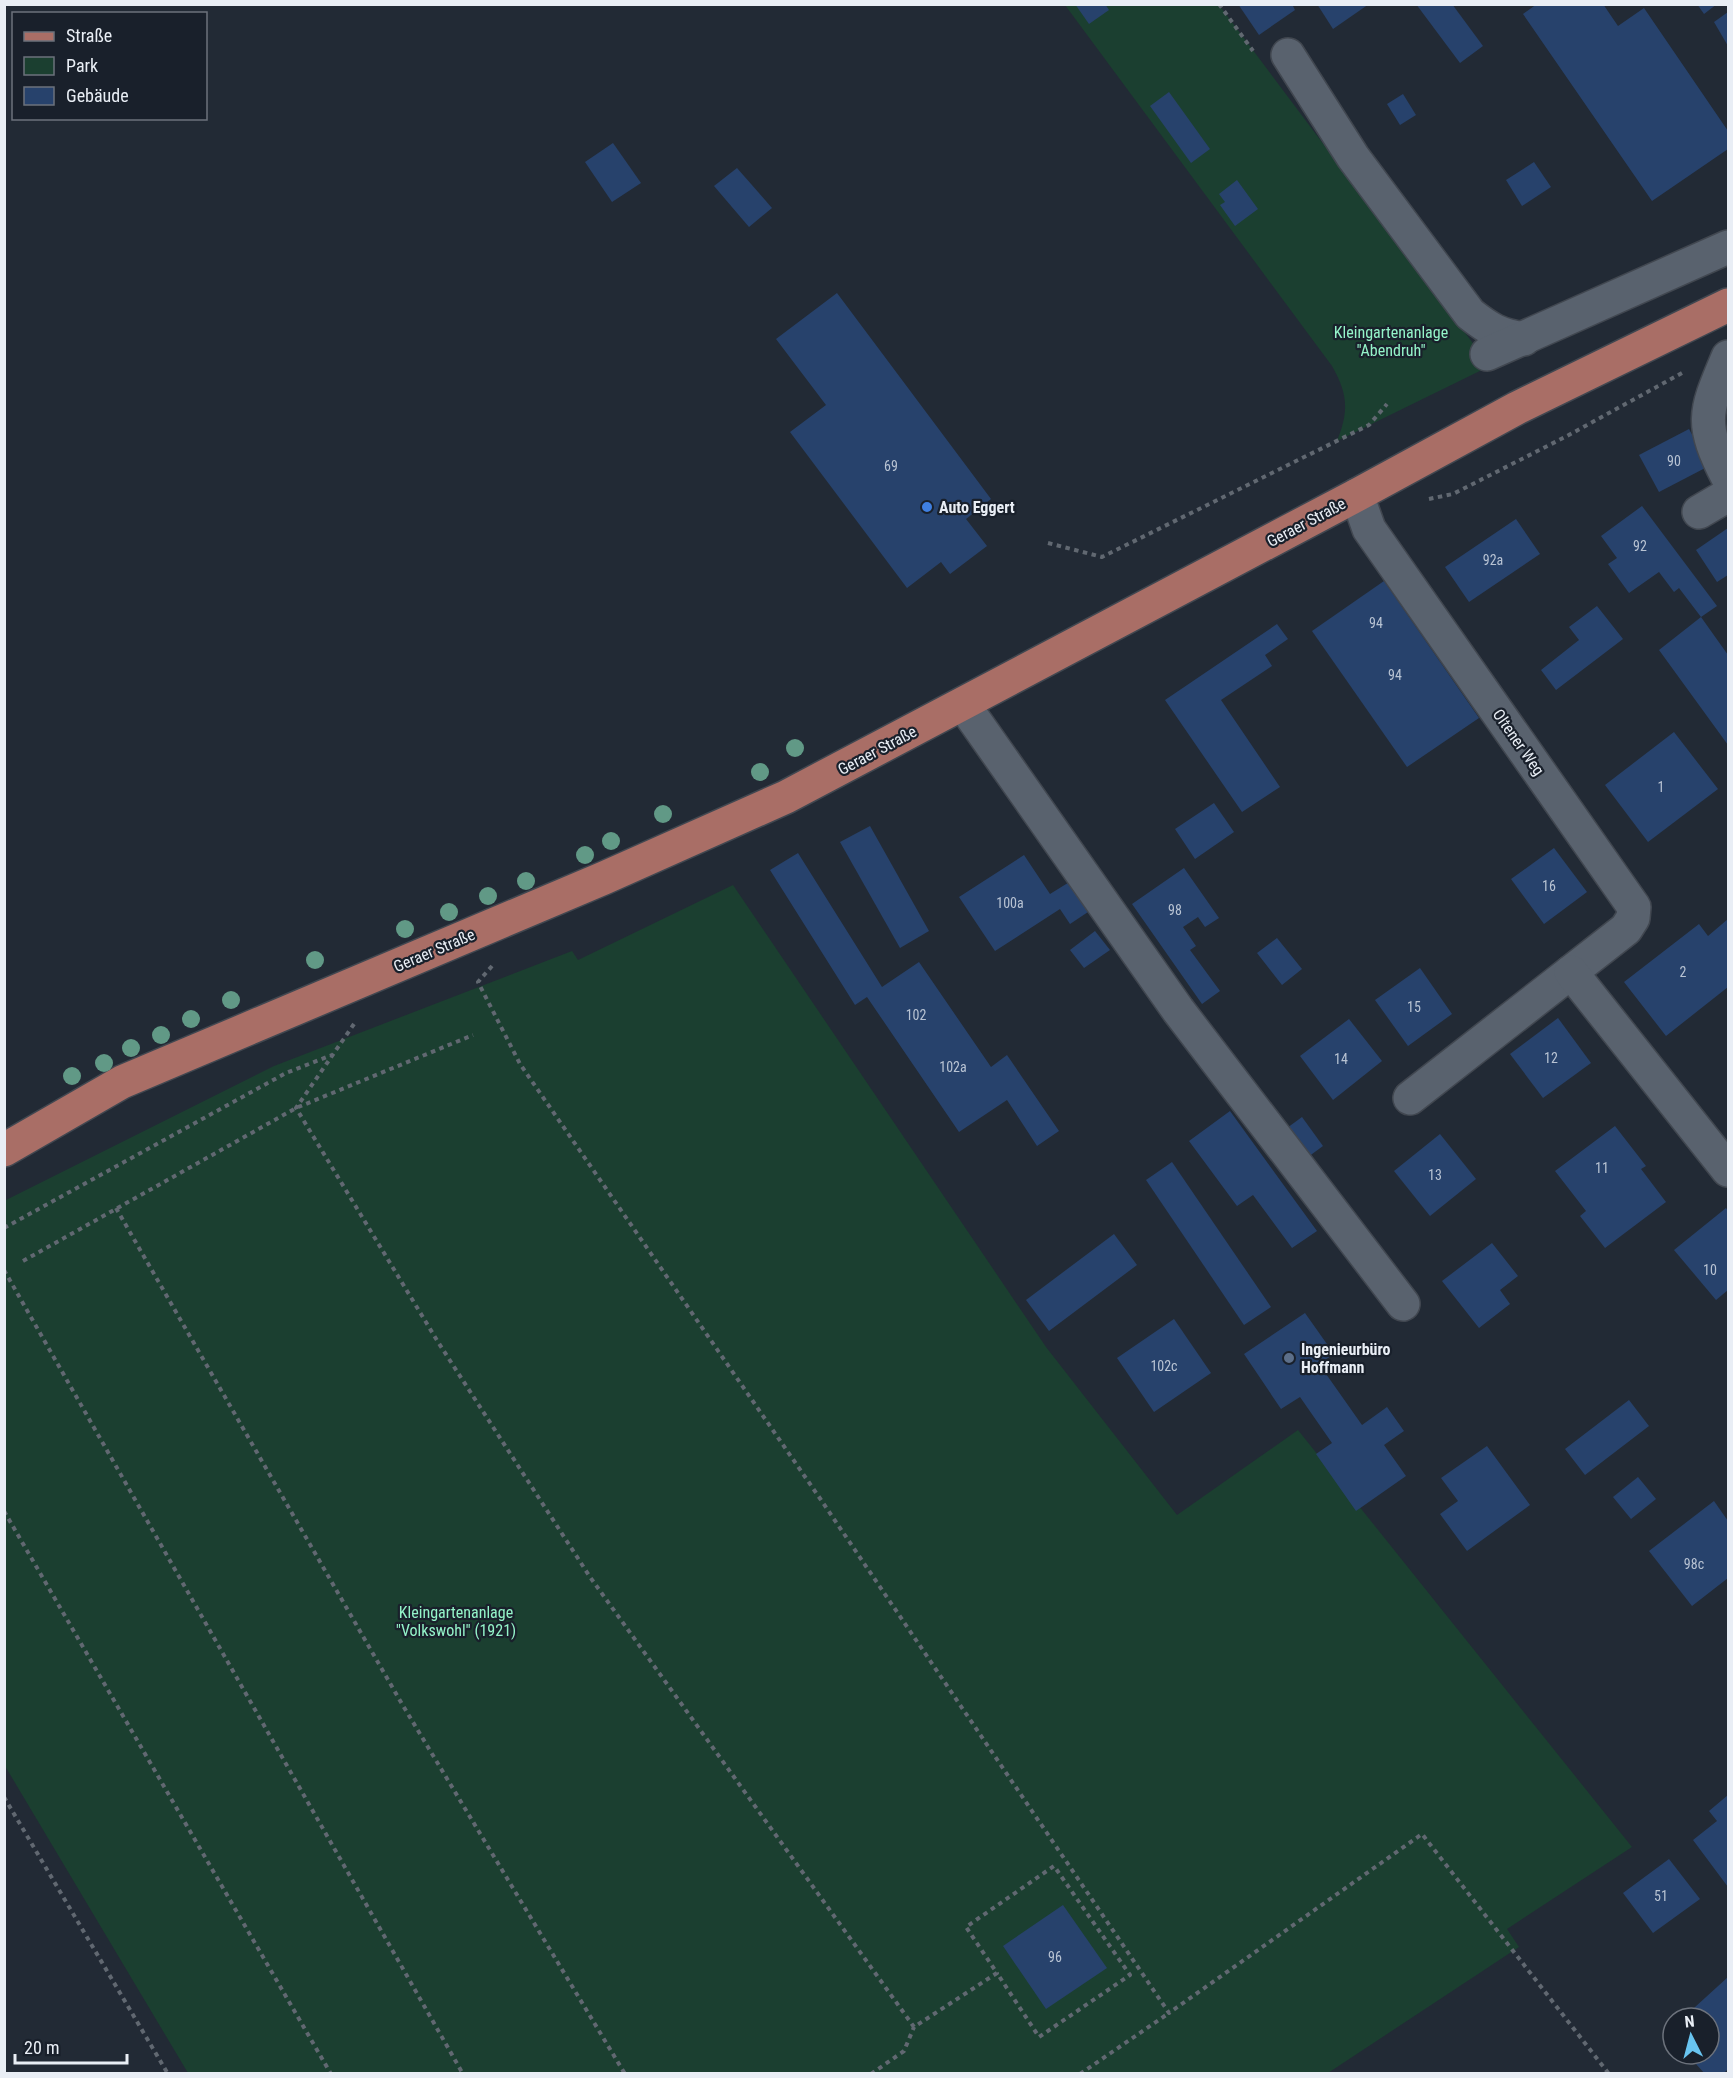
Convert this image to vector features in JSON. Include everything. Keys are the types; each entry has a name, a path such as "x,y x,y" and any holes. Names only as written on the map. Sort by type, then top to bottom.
{"main road":[{"name":"Geraer Straße","path":"4,1150 122,1082 604,878 786,797 963,705 1517,408 1728,305"}],"street":[{"path":"1288,55 1353,157 1470,314 1492,331 1508,337 1524,339"},
{"path":"1487,354 1728,247"},
{"path":"1728,357 1711,397 1708,417 1709,433 1715,452 1728,478"},
{"name":"Oltener Weg","path":"1357,495 1369,529 1634,907 1633,918 1626,929 1410,1098"},
{"path":"1699,512 1728,495"},
{"path":"963,705 1178,1010 1403,1304"},
{"path":"1571,972 1728,1170"}],"path":[{"path":"1426,500 1453,494 1567,436 1688,370"},
{"path":"1048,543 1102,557 1369,425 1387,404"},
{"path":"500,958 478,982 520,1064 819,1497 1169,2013"},
{"path":"296,1108 359,1016"},
{"path":"23,1260 296,1108 473,1035"},
{"path":"4,1228 286,1073 333,1055"},
{"path":"296,1108 438,1342 590,1577 914,2027"},
{"path":"116,1208 402,1704 625,2073"},
{"path":"4,1270 463,2073"},
{"path":"4,1511 331,2073"},
{"path":"4,1797 168,2073"},
{"path":"1080,2073 1422,1834 1609,2073"},
{"path":"1054,1866 1130,1975 1039,2037 997,1973 966,1927 1054,1866"},
{"path":"871,2073 904,2051 914,2027 997,1973"}],"green space":[{"name":"Kleingartenanlage \"Abendruh\"","path":"1065,5 1219,5 1490,366 1337,441 1344,421 1345,403 1341,385 1332,366"},
{"name":"Kleingartenanlage \"Volkswohl\" (1921)","path":"733,885 1046,1347 1177,1515 1298,1430 1632,1847 1507,1929 1519,1947 1328,2073 188,2073 5,1766 4,1201 274,1066 572,951 578,960"}],"building":[{"path":"1075,4 1105,4 1109,10 1089,24"},
{"path":"1238,4 1292,4 1295,10 1259,35"},
{"path":"1317,4 1369,4 1333,29"},
{"path":"1416,4 1452,4 1483,46 1460,63"},
{"path":"1537,4 1603,4 1618,26 1644,8 1728,131 1728,149 1652,201 1523,14"},
{"path":"1697,4 1717,4 1704,14"},
{"path":"1728,12 1728,46 1714,22"},
{"path":"1169,92 1210,149 1191,163 1150,106"},
{"path":"1403,94 1416,115 1400,125 1387,104"},
{"path":"613,143 641,183 612,202 585,162"},
{"path":"1534,162 1551,187 1522,206 1506,180"},
{"path":"737,168 772,208 749,227 714,186"},
{"path":"1237,180 1258,209 1235,226 1220,205 1225,202 1219,194"},
{"path":"837,293 991,499 966,519 987,546 950,574 941,562 907,588 790,432 826,405 776,339"},
{"path":"1689,429 1709,466 1659,492 1639,455"},
{"path":"1642,506 1717,606 1701,617 1679,588 1674,592 1659,572 1629,593 1608,564 1617,558 1601,536"},
{"path":"1516,519 1540,554 1469,602 1445,567"},
{"path":"1728,528 1728,575 1717,582 1696,550"},
{"path":"1384,581 1479,718 1407,767 1312,631"},
{"path":"1597,606 1623,639 1556,690 1541,670 1579,640 1569,627"},
{"path":"1701,617 1728,655 1728,745 1659,650"},
{"path":"1277,624 1288,639 1265,655 1272,666 1221,700 1280,787 1242,812 1165,700"},
{"path":"1674,732 1718,789 1648,842 1605,785"},
{"path":"1214,803 1234,832 1195,859 1175,829"},
{"path":"870,826 929,931 900,948 840,842"},
{"path":"1554,848 1587,892 1544,924 1511,879"},
{"path":"798,853 882,987 919,962 991,1067 1007,1055 1059,1131 1037,1146 1007,1100 959,1132 867,997 855,1005 770,870"},
{"path":"1024,855 1050,894 1071,881 1091,910 1070,924 1060,909 995,951 959,897"},
{"path":"1184,868 1219,918 1205,927 1198,917 1183,927 1196,946 1190,950 1220,991 1202,1004 1132,904"},
{"path":"1728,919 1728,987 1666,1036 1624,982 1699,924 1708,936"},
{"path":"1095,931 1110,950 1084,968 1070,950"},
{"path":"1277,938 1302,969 1282,985 1257,953"},
{"path":"1420,968 1452,1014 1408,1046 1375,1000"},
{"path":"1558,1018 1591,1063 1543,1098 1510,1054"},
{"path":"1349,1019 1382,1061 1333,1100 1300,1056"},
{"path":"1230,1111 1317,1231 1292,1248 1253,1195 1237,1206 1189,1141"},
{"path":"1302,1117 1323,1146 1308,1157 1287,1128"},
{"path":"1615,1126 1646,1166 1641,1169 1666,1202 1605,1248 1580,1216 1586,1211 1555,1171"},
{"path":"1440,1134 1476,1179 1430,1216 1394,1171"},
{"path":"1172,1162 1271,1307 1244,1325 1146,1180"},
{"path":"1726,1208 1728,1211 1728,1290 1716,1300 1674,1250"},
{"path":"1114,1234 1137,1265 1049,1331 1026,1300"},
{"path":"1492,1243 1518,1276 1500,1290 1510,1304 1479,1328 1442,1281"},
{"path":"1305,1313 1334,1354 1319,1364 1362,1425 1387,1407 1404,1431 1384,1445 1406,1476 1356,1511 1316,1454 1332,1443 1300,1397 1281,1409 1244,1354"},
{"path":"1174,1319 1211,1373 1154,1412 1117,1358"},
{"path":"1629,1400 1649,1426 1585,1475 1565,1449"},
{"path":"1487,1446 1530,1505 1467,1551 1440,1514 1458,1501 1441,1478"},
{"path":"1638,1477 1656,1499 1631,1519 1613,1497"},
{"path":"1714,1501 1728,1521 1728,1578 1692,1606 1649,1551"},
{"path":"1728,1795 1728,1887 1693,1840 1717,1821 1709,1811"},
{"path":"1669,1859 1700,1899 1653,1933 1623,1893"},
{"path":"1063,1905 1107,1968 1046,2009 1003,1946"},
{"path":"1728,1977 1728,2069 1723,2074 1705,2074 1698,2066 1721,2066 1721,2006 1696,2006"}],"place":[{"name":"Auto Eggert","path":"927,507"},
{"name":"Ingenieurbüro Hoffmann","path":"1289,1358"}]}
